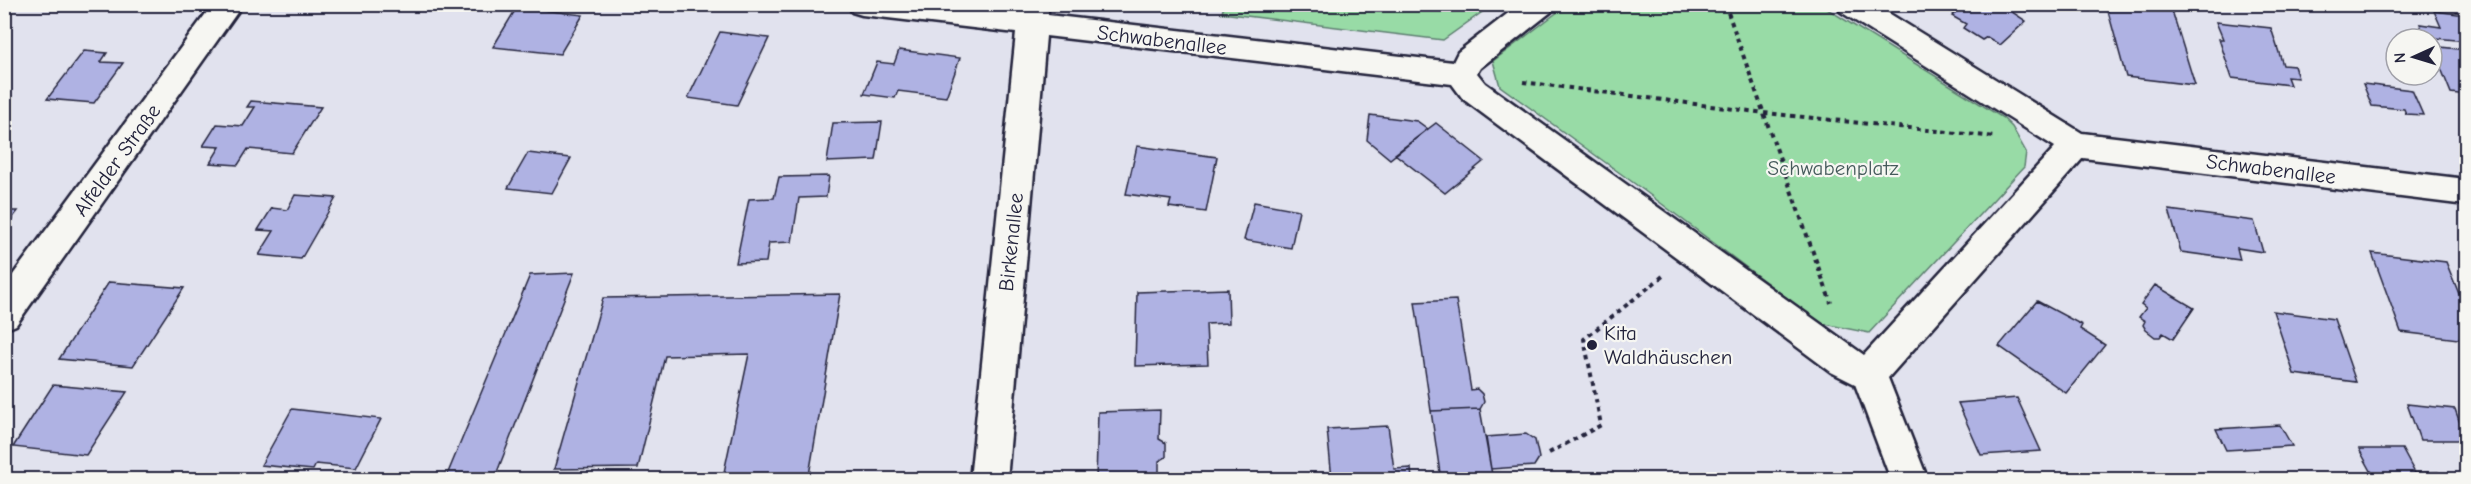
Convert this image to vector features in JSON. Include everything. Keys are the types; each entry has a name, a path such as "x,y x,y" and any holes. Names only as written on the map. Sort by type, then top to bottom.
{"street":[{"name":"Alfelder Straße","path":"4,315 229,4"},
{"name":"Schwabenallee","path":"862,4 1033,15 1461,74"},
{"path":"1541,4 1469,60 1461,74 1474,91 1856,367 1910,480"},
{"path":"1851,4 2076,145 1856,367"},
{"name":"Birkenallee","path":"988,480 1033,15"},
{"name":"Schwabenallee","path":"2076,145 2466,192"}],"path":[{"path":"1725,4 1837,320 1856,367"},
{"path":"1520,81 1765,113 1996,137"},
{"path":"1549,453 1601,424 1584,339 1667,273"}],"green space":[{"path":"1224,4 1492,5 1443,40 1222,13"},
{"name":"Schwabenplatz","path":"1567,5 1821,5 2003,118 2012,127 2026,152 2024,167 1869,333 1820,323 1500,86 1493,61"}],"building":[{"path":"1964,4 2000,4 2026,21 2000,45 1987,37 1982,40 1963,28 1966,24 1952,16"},
{"path":"2106,4 2170,4 2195,85 2126,77"},
{"path":"517,7 583,15 560,54 493,47"},
{"path":"2434,11 2466,15 2466,29 2462,29 2466,41 2444,39 2444,27 2441,27"},
{"path":"2216,22 2271,28 2283,65 2294,66 2298,78 2287,77 2290,85 2232,78 2219,39 2223,39"},
{"path":"2420,24 2441,27 2421,27"},
{"path":"720,32 769,38 737,105 688,98"},
{"path":"2444,47 2466,50 2466,95 2451,93 2444,76"},
{"path":"899,50 960,58 946,97 898,91 895,98 864,94 877,62 894,64"},
{"path":"84,51 107,53 101,62 123,63 94,103 47,99"},
{"path":"2363,84 2412,90 2423,115 2406,114 2404,109 2372,106"},
{"path":"251,101 321,107 292,153 248,149 238,165 210,163 220,147 203,146 217,124 243,126 255,107 247,107"},
{"path":"1370,115 1417,121 1428,129 1390,159 1367,140"},
{"path":"882,122 876,160 827,162 833,123"},
{"path":"1436,123 1484,161 1445,193 1395,154"},
{"path":"1137,146 1217,157 1206,212 1169,207 1171,200 1126,194"},
{"path":"528,153 571,158 552,193 508,188"},
{"path":"829,176 826,197 799,198 792,242 769,243 766,262 736,263 749,199 774,198 779,177"},
{"path":"295,195 336,198 301,259 259,255 274,231 258,230 272,208 287,210"},
{"path":"1254,202 1299,210 1291,248 1244,240"},
{"path":"2169,210 2254,221 2263,252 2237,248 2240,260 2181,252"},
{"path":"11,211 18,211 4,229 4,216"},
{"path":"2372,253 2446,262 2466,311 2466,340 2401,332"},
{"path":"574,273 494,480 445,480 530,275"},
{"path":"109,282 184,288 133,366 59,359"},
{"path":"2155,285 2194,308 2173,339 2163,333 2160,337 2155,337 2146,330 2143,325 2145,321 2139,317 2146,308 2141,304"},
{"path":"1228,289 1229,323 1206,324 1208,364 1135,366 1137,292"},
{"path":"840,294 809,475 723,477 749,354 665,356 638,468 554,469 603,298"},
{"path":"1456,300 1471,390 1477,389 1482,394 1484,402 1480,409 1431,411 1415,302"},
{"path":"2037,301 2082,325 2080,329 2105,345 2066,393 1999,346"},
{"path":"2273,311 2334,319 2356,382 2294,374"},
{"path":"53,385 127,392 86,455 13,447"},
{"path":"2017,398 2041,451 1981,455 1958,403"},
{"path":"2407,404 2455,409 2466,440 2420,440"},
{"path":"292,409 381,419 356,468 316,464 313,470 261,465"},
{"path":"1480,409 1493,480 1441,480 1431,411"},
{"path":"1160,410 1159,439 1166,443 1166,457 1159,461 1159,480 1096,480 1098,412"},
{"path":"2280,425 2292,446 2226,450 2216,429"},
{"path":"1388,426 1394,469 1411,468 1412,480 1378,480 1377,477 1332,479 1327,429"},
{"path":"1526,434 1535,440 1539,458 1534,466 1491,469 1486,437"},
{"path":"2359,449 2402,449 2415,473 2438,472 2442,480 2376,480"}],"place":[{"name":"Kita Waldhäuschen","path":"1592,345"}]}
